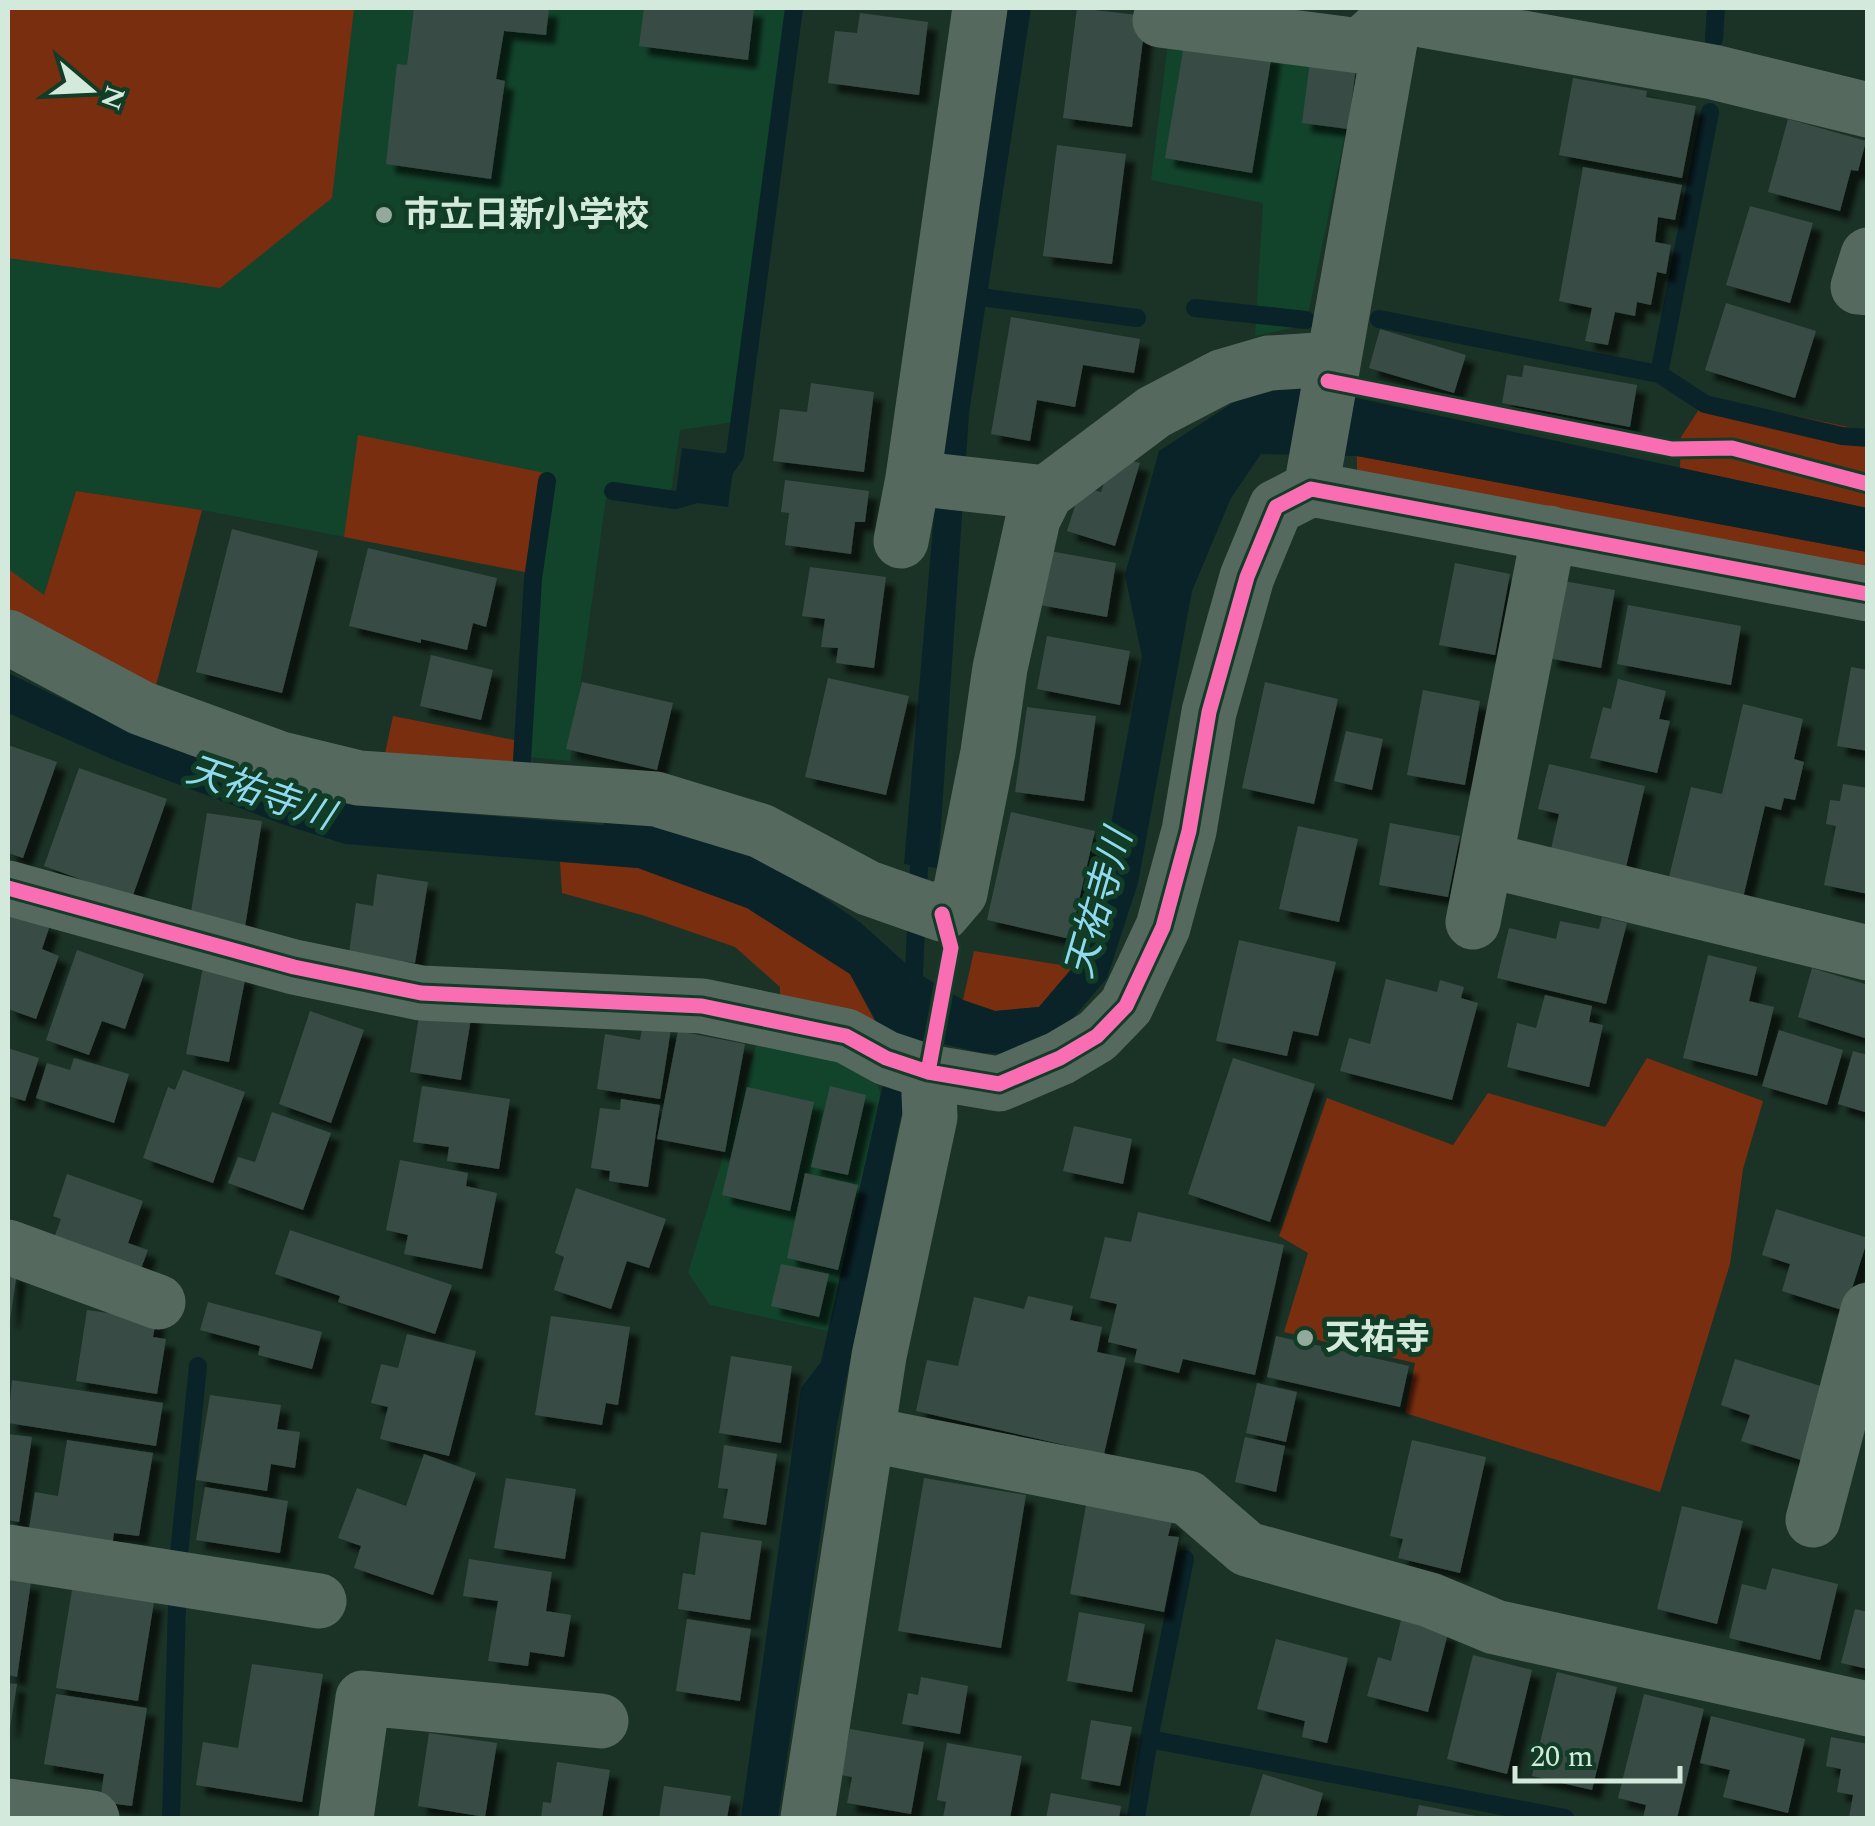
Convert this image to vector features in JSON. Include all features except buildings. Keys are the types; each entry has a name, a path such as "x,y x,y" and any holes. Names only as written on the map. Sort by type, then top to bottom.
{"street":[{"path":"901,542 980,8"},
{"path":"1160,20 1360,46 1395,11"},
{"path":"1395,11 1713,72 1868,110"},
{"path":"1311,489 1395,11"},
{"path":"1868,255 1858,287 1868,288"},
{"path":"8,637 141,708 281,759 359,778 656,798 761,832 868,888 942,914 960,894 1004,649 1032,519 1046,493 1154,412 1221,377 1268,363 1331,370"},
{"path":"913,478 1046,493"},
{"path":"8,888 294,967 403,990 702,1006 846,1036 907,1065 999,1084 1060,1058 1097,1036 1126,1006 1163,926 1189,830 1209,712 1246,576 1276,507 1311,489 1868,594"},
{"path":"1473,922 1550,534"},
{"path":"1488,860 1868,953"},
{"path":"808,1818 879,1356 930,1117 907,1065"},
{"path":"8,1247 158,1302"},
{"path":"1813,1520 1868,1310"},
{"path":"867,1434 1188,1498 1247,1549 1430,1600 1494,1628 1868,1709"},
{"path":"8,1552 319,1601"},
{"path":"346,1818 363,1698 602,1721"},
{"path":"8,1806 92,1818"}],"shaded area":[{"name":"市立日新小学校","path":"8,8 788,8 734,422 680,430 669,506 606,498 570,761 529,757 540,574 202,510 76,491 34,627 8,610"},
{"path":"8,8 354,8 332,198 220,288 8,258"},
{"path":"1169,35 1360,61 1306,325 1255,336 1263,203 1151,180"},
{"path":"1707,397 1867,431 1867,508 1680,468 1681,437"},
{"path":"358,435 554,475 540,575 344,537"},
{"path":"1357,456 1867,552 1867,567 1357,471"},
{"path":"76,491 202,510 154,693 8,610 8,569 44,595"},
{"path":"393,716 529,743 527,773 384,758"},
{"path":"560,862 638,868 747,908 850,974 878,1027 780,1007 780,987 735,947 562,893"},
{"path":"974,951 1073,967 1039,1007 995,1011 963,1000"},
{"path":"760,1033 869,1066 881,1094 828,1331 710,1305 688,1273"},
{"path":"1647,1058 1763,1101 1743,1169 1730,1264 1660,1492 1405,1413 1415,1363 1284,1332 1308,1253 1279,1236 1327,1098 1453,1145 1488,1093 1605,1127"}],"water":[{"path":"1001,8 1031,8 969,413 938,868 904,864 942,422"},
{"name":"天祐寺川","path":"1301,386 1867,508 1867,552 1357,456 1261,454 1231,498 1192,591 1138,883 1107,978 1063,1030 1023,1054 982,1053 926,1040 901,1116 837,1424 778,1818 741,1818 801,1388 821,1362 891,1048 850,974 747,908 638,868 345,844 282,824 114,760 8,713 8,673 129,731 281,790 353,805 603,825 610,812 764,856 861,923 914,971 963,1000 995,1011 1039,1007 1073,967 1103,868 1142,657 1125,575 1159,451 1242,397"},
{"path":"682,448 735,455 728,507 675,500"}],"waterway":[{"path":"722,473 735,455 794,8"},
{"path":"1714,39 1716,8"},
{"path":"1659,374 1710,112"},
{"path":"973,296 1137,318"},
{"path":"1195,308 1306,320"},
{"path":"1379,319 1659,374 1705,404 1842,436 1868,438"},
{"path":"522,760 533,579 547,481"},
{"path":"613,491 675,500 696,494"},
{"path":"913,993 920,845"},
{"path":"179,1554 198,1366"},
{"path":"1149,1739 1185,1559"},
{"path":"171,1818 177,1606"},
{"path":"1136,1818 1149,1739 1565,1818"}],"cycle path":[{"path":"1328,381 1672,449 1732,448 1868,484"},
{"path":"8,888 294,967 421,993 702,1006 846,1036 886,1058 928,1072 999,1084 1060,1058 1097,1036 1126,1006 1163,927 1189,831 1209,712 1247,577 1276,507 1311,489 1868,594"},
{"path":"928,1072 951,948 942,914"}],"place":[{"name":"市立日新小学校","path":"384,215"},
{"name":"天祐寺","path":"1305,1338"}]}
